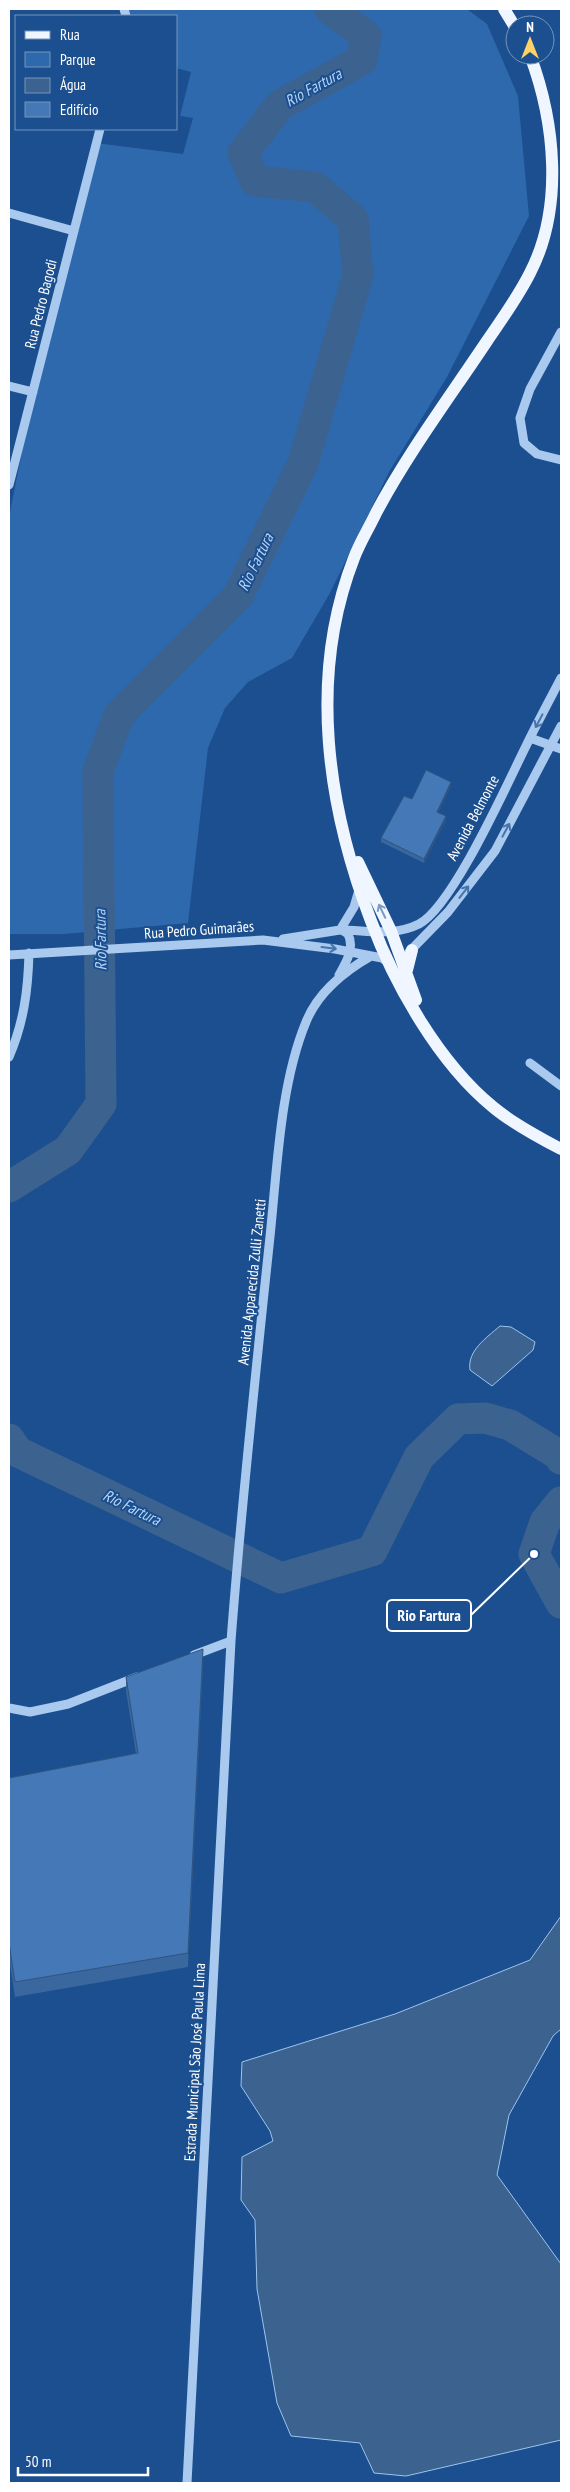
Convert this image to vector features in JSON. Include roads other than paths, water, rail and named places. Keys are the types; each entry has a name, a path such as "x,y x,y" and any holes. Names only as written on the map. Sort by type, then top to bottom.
{"main road":[{"path":"534,65 542,87 551,148 551,193 546,227 531,271 505,314 395,477 354,557 342,598 333,640 326,707 329,758 335,800 359,890 389,963 426,1028 462,1076 493,1108 561,1149"},
{"path":"344,833 392,931 426,1028"},
{"path":"407,970 412,950"}],"street":[{"name":"Rua Pedro Bagodi","path":"9,486 100,130"},
{"path":"9,213 74,231"},
{"path":"561,332 530,389 520,418 524,443 537,454 561,460"},
{"path":"9,386 32,392"},
{"name":"Avenida Belmonte","path":"263,940 299,938 340,930 376,933 392,931 420,923 446,894 484,832 561,678"},
{"name":"Avenida Belmonte","path":"389,963 412,950 448,912 495,850 561,726"},
{"path":"530,738 561,749"},
{"path":"336,980 350,952 350,938 348,934 340,930 354,907 359,890"},
{"name":"Rua Pedro Guimarães","path":"9,955 263,940 350,952 382,958 389,963"},
{"path":"9,1057 19,1034 26,1009 29,953"},
{"name":"Avenida Apparecida Zulli Zanetti","path":"230,1641 238,1544 282,1127 294,1054 315,1004 336,980 371,956"},
{"path":"530,1063 560,1081"},
{"path":"184,1659 230,1641"},
{"name":"Estrada Municipal São José Paula Lima","path":"186,2483 230,1641"},
{"path":"9,1708 30,1712 68,1704 147,1673"}],"water":[{"path":"500,1326 511,1327 535,1342 533,1350 492,1386 470,1370 470,1363 474,1351"},
{"path":"561,1916 561,2029 553,2036 509,2115 497,2175 561,2264 561,2440 406,2476 374,2473 360,2443 291,2436 277,2403 257,2289 255,2220 241,2200 242,2157 273,2141 270,2131 241,2086 242,2062 395,2014 530,1960"}],"waterway":[{"name":"Rio Fartura","path":"9,1187 68,1150 101,1104 98,771 119,715 238,596 303,463 358,275 353,219 315,187 255,181 243,153 280,105 362,60 366,36 330,9"},
{"name":"Rio Fartura","path":"9,1439 18,1452 281,1578 372,1551 419,1457 458,1419 485,1418 510,1425 559,1455 561,1459"},
{"name":"Rio Fartura","path":"561,1502 545,1522 534,1554 561,1603"}],"place":[{"name":"Rio Fartura","path":"534,1554"}]}
